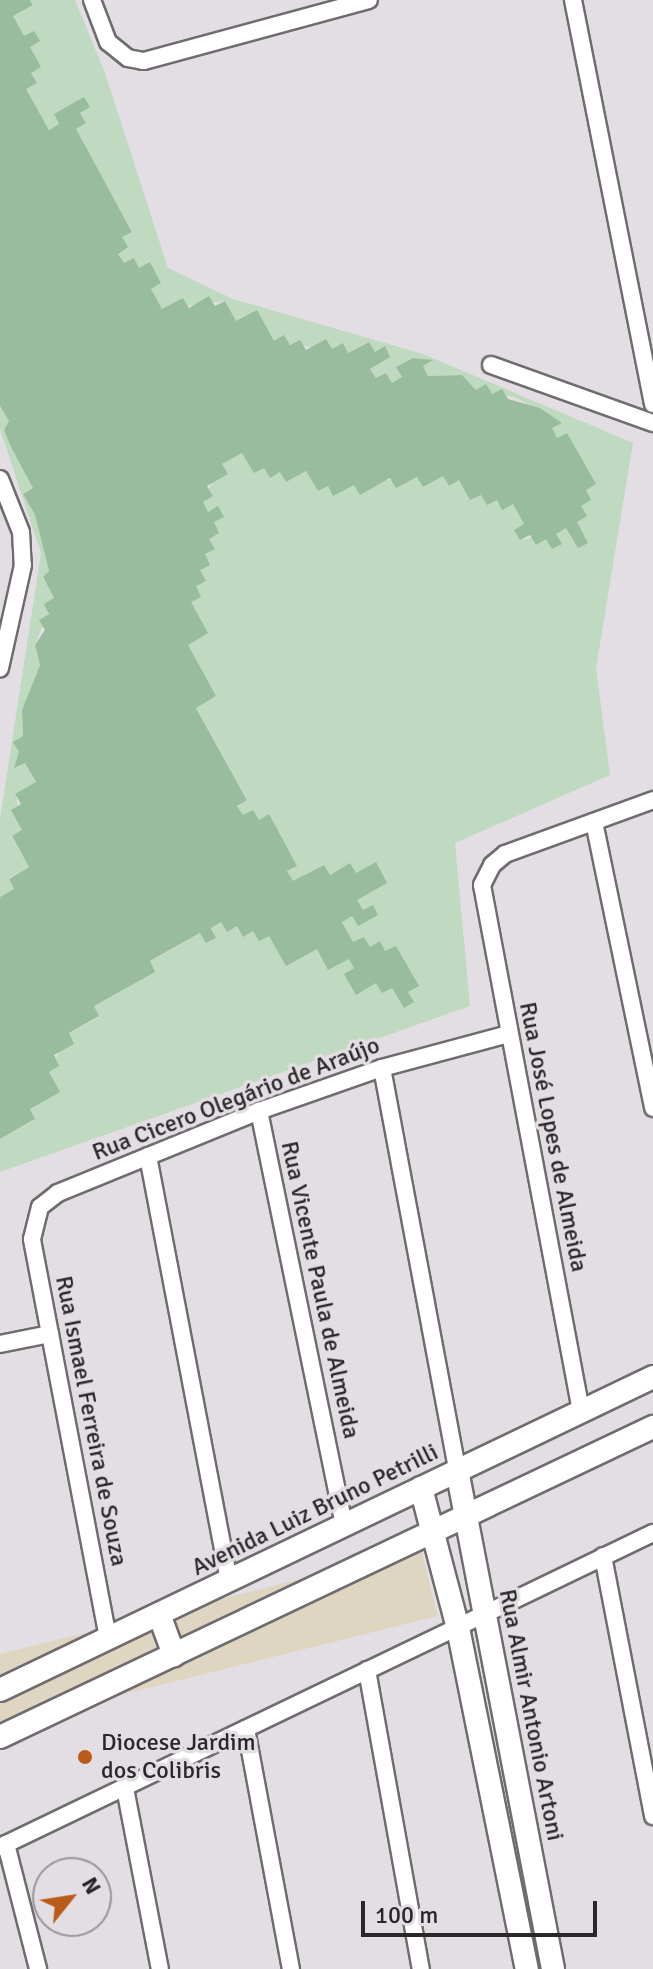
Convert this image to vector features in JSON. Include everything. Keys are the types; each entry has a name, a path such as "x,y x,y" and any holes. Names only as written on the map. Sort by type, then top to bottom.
{"main road":[{"name":"Avenida Luiz Bruno Petrilli","path":"0,1690 653,1377"},
{"path":"0,1737 653,1427"},
{"name":"Rua Almir Antonio Artoni","path":"457,1470 553,1969"},
{"path":"421,1488 436,1532 458,1628 527,1969"},
{"path":"159,1614 174,1655"}],"street":[{"path":"92,0 113,48 144,61 369,0"},
{"path":"573,0 653,404"},
{"path":"491,365 653,423"},
{"path":"0,479 21,532 23,565 5,613 0,668"},
{"path":"653,800 594,822 653,1108"},
{"name":"Rua José Lopes de Almeida","path":"581,1411 482,885 487,872 505,854 594,822"},
{"name":"Rua Cicero Olegário de Araújo","path":"36,1214 51,1197 259,1111 382,1068 509,1034"},
{"path":"382,1068 457,1470"},
{"name":"Rua Vicente Paula de Almeida","path":"259,1111 344,1525"},
{"path":"148,1156 229,1580"},
{"name":"Rua Ismael Ferreira de Souza","path":"36,1214 32,1239 108,1638"},
{"path":"0,1344 50,1334"},
{"path":"38,1969 3,1845 486,1616 653,1533"},
{"path":"603,1556 653,1816"},
{"path":"367,1670 421,1969"},
{"path":"246,1729 291,1969"},
{"path":"125,1788 160,1969"}],"shaded area":[{"path":"421,1549 438,1616 0,1725 0,1654"}],"green space":[{"path":"0,0 30,0 33,5 13,16 24,36 34,31 40,41 30,47 41,67 31,73 37,83 26,89 49,130 59,124 54,114 84,97 90,107 80,113 86,123 76,129 132,232 122,237 128,247 118,254 124,263 134,258 139,268 150,262 161,283 151,289 162,309 183,298 189,308 209,296 215,306 225,301 236,321 257,310 274,341 284,335 290,345 300,340 306,350 326,339 332,349 343,343 348,353 369,342 375,352 385,346 390,357 370,369 376,378 386,373 392,383 402,377 396,367 413,358 433,360 423,366 428,376 462,375 476,390 486,384 492,394 502,389 508,399 540,408 562,423 552,428 557,438 567,433 596,484 586,490 591,500 581,506 587,516 577,522 588,543 578,548 566,528 556,534 562,544 552,549 546,539 536,545 530,535 520,540 514,530 524,524 513,504 502,510 497,500 487,505 481,495 470,500 459,480 449,486 443,476 423,487 417,477 396,488 390,478 360,495 354,485 333,496 328,486 318,491 306,471 286,482 280,472 270,478 264,468 254,473 242,453 222,464 228,474 207,486 213,496 203,502 208,512 218,506 224,517 214,522 219,533 209,539 215,549 205,554 210,565 200,570 206,581 196,586 201,597 191,602 208,633 188,645 216,696 196,708 247,800 237,806 243,815 253,810 259,820 269,814 297,866 287,871 293,881 324,865 330,875 350,863 356,873 376,862 387,883 357,900 363,910 373,905 378,915 358,926 352,916 342,922 353,942 364,937 370,947 380,941 385,951 396,946 419,986 408,992 414,1002 404,1008 392,988 382,993 376,983 356,995 344,974 354,968 349,959 328,970 317,949 286,966 269,936 259,941 253,931 243,937 237,926 227,932 221,922 211,928 216,938 206,943 200,933 150,961 155,972 94,1006 99,1016 69,1033 74,1044 54,1055 59,1066 49,1072 60,1092 30,1109 35,1119 0,1139 0,897 14,889 9,879 29,867 12,836 22,830 11,810 21,804 15,794 36,782 25,763 14,768 19,752 13,742 23,736 22,710 40,665 35,645 45,630 39,620 49,614 44,604 54,598 43,577 49,571 35,515 23,494 33,488 4,430 9,421 0,406"},
{"path":"30,0 75,0 105,73 168,268 233,299 423,354 633,443 596,668 610,775 455,843 470,1006 0,1172 0,1139 35,1120 30,1109 68,1034 99,1017 93,1006 154,972 149,962 201,933 206,943 216,938 211,927 221,922 349,958 355,968 345,974 408,992 418,986 396,946 385,951 353,942 342,921 352,916 358,926 363,910 357,900 377,863 356,874 350,864 329,875 323,865 293,882 287,871 297,866 268,815 259,820 243,816 237,805 247,799 196,707 188,644 191,602 209,538 202,502 222,464 242,453 264,468 306,471 318,491 328,486 443,475 513,504 524,524 520,540 556,533 577,522 586,490 567,433 557,439 551,428 561,423 517,398 476,390 462,375 428,376 422,366 431,361 413,358 397,367 402,377 392,383 376,378 370,368 375,352 368,342 348,353 274,341 236,322 225,301 162,309 151,289 161,283 149,263 139,268 123,263 118,253 122,237 132,231 75,129 54,115 59,124 49,130 26,89 30,47 12,16 33,5"},
{"path":"0,406 9,421 11,447 34,488 23,494 35,515 49,571 43,578 54,598 35,645 40,665 22,710 23,736 16,767 25,762 36,783 16,795 22,831 12,837 29,867 9,878 14,889 0,897 0,819 41,553 0,429"}],"place":[{"name":"Diocese Jardim dos Colibris","path":"85,1757"}]}
